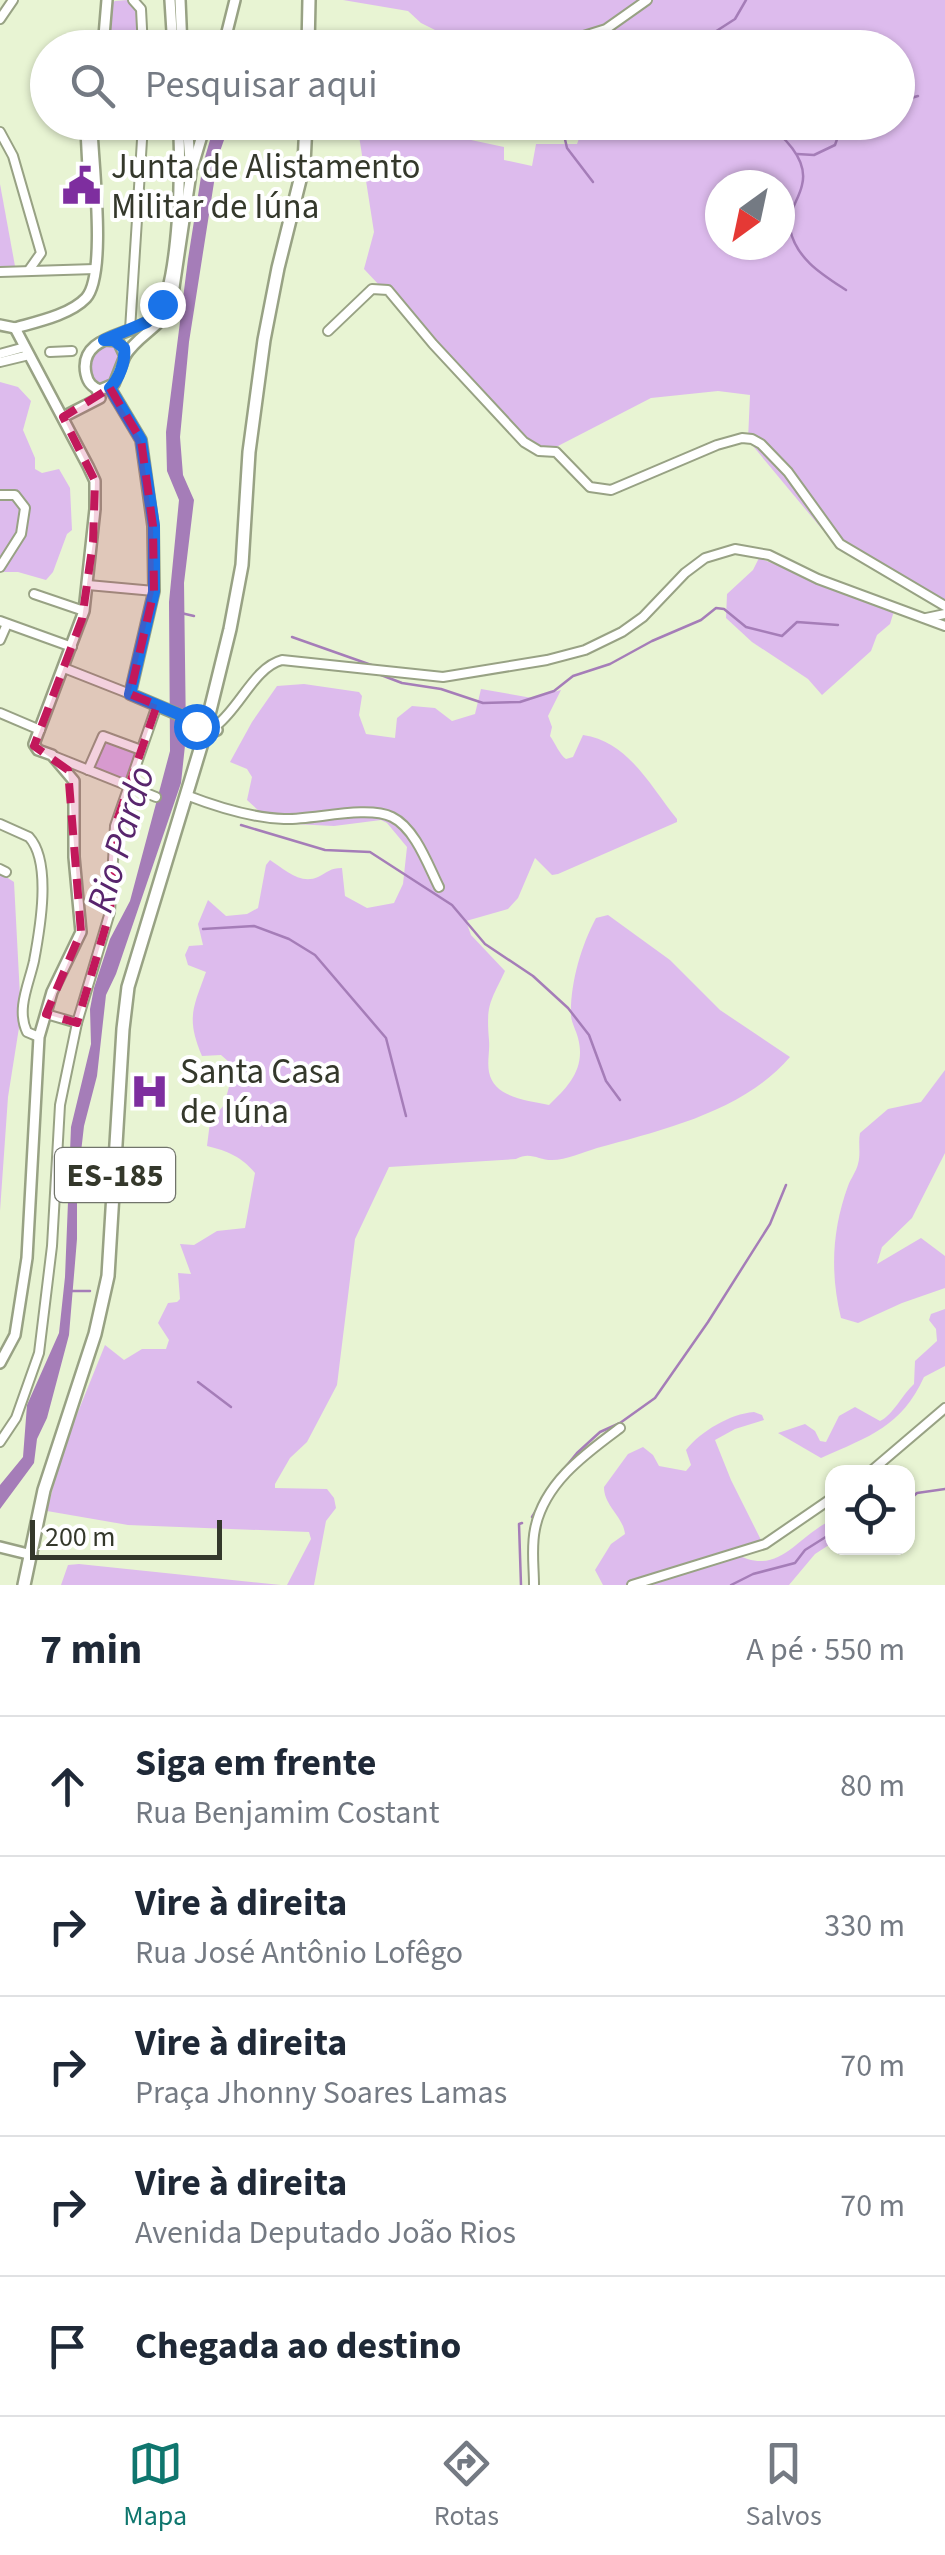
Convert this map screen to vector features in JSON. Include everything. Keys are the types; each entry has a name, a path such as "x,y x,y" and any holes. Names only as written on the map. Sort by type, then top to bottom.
{"main road":[{"path":"307,3 308,30"},
{"path":"204,725 242,565 252,422 278,268 304,164 305,140"},
{"name":"ES-185","path":"24,1585 44,1490 95,1334 108,1276 126,1003 136,954 204,725"}],"street":[{"path":"0,19 13,0"},
{"path":"104,30 107,0"},
{"path":"133,0 141,10 142,30"},
{"path":"170,0 172,30"},
{"path":"180,0 181,30"},
{"path":"228,30 235,0"},
{"path":"603,30 647,0"},
{"path":"0,132 13,156 41,252 28,270"},
{"path":"0,324 15,328 83,301 92,289 96,254 90,140"},
{"path":"130,330 142,140"},
{"path":"64,417 100,398 87,377 86,362 92,349 153,319 166,294 178,202 178,140"},
{"path":"188,140 191,174"},
{"path":"97,390 110,388 116,382 134,342 159,326 171,307 191,174 201,140"},
{"path":"0,272 96,269"},
{"path":"328,331 372,289 388,290 524,442 538,451 556,452 581,480 599,490 610,490 653,474 718,445 752,439 788,472 840,544 945,610"},
{"path":"15,328 95,484 84,611 34,744 38,750 156,797"},
{"path":"104,340 118,342 125,356"},
{"path":"0,354 27,351"},
{"path":"0,362 27,351"},
{"path":"50,352 72,351"},
{"path":"110,388 144,449 154,526 154,592 130,694"},
{"path":"0,495 15,495 25,508 21,534 0,566"},
{"path":"64,668 204,725 233,712 260,674 274,662 297,660 443,677 585,650 643,617 685,573 706,558 735,549 769,555 818,579 945,626"},
{"path":"88,585 154,592"},
{"path":"34,594 84,611"},
{"path":"926,618 945,610"},
{"path":"0,640 4,622 72,647"},
{"path":"0,1442 16,1418 39,1352 52,1246 60,1105 77,1023 106,933 113,834 142,750 162,707"},
{"path":"0,713 40,730"},
{"path":"88,770 103,736 142,750"},
{"path":"0,1363 15,1335 26,1258 40,1038 52,992 79,940 81,924 74,857 74,780 52,756"},
{"path":"186,795 278,819 365,814 393,818 411,836 440,887"},
{"path":"0,824 29,837 41,861 38,934 22,1010 27,1032 40,1038"},
{"path":"46,1014 77,1023"},
{"path":"878,1465 945,1408"},
{"path":"534,1585 535,1526 551,1492 574,1463 620,1428"},
{"path":"632,1585 765,1544 825,1503"},
{"path":"5,1549 30,1561"}],"highlighted area":[{"path":"110,388 141,440 153,526 154,591 130,694 157,705 115,826 110,912 77,1023 46,1014 81,932 68,770 34,746 82,619 93,542 95,481 63,417"}],"shaded area":[{"path":"128,0 138,9 139,30 110,30 108,6"},
{"path":"343,0 945,0 945,631 932,623 943,608 842,547 821,528 748,440 750,395 718,391 651,398 537,453 364,269 374,232 360,140 471,140 504,147 504,160 532,166 536,144 577,144 578,140 915,140 915,30 435,30 408,11"},
{"path":"210,140 224,140 218,157 189,342 180,437 183,475 194,500 184,583 186,736 181,783 106,995 97,1076 84,1126 77,1187 69,1335 47,1418 37,1439 34,1463 0,1509 0,1485 23,1457 27,1405 59,1333 71,1127 91,1044 94,988 110,939 130,901 170,751 169,602 179,500 167,471 166,432 203,164"},
{"path":"0,184 15,266 0,267"},
{"path":"110,344 117,347 120,355 111,380 101,386 93,379 92,362 96,353"},
{"path":"0,382 18,387 31,401 23,430 35,458 35,469 42,473 59,469 70,488 72,530 46,580 18,572 0,572"},
{"path":"759,558 894,611 890,624 877,635 871,651 822,695 808,679 752,642 726,618 727,594 753,570"},
{"path":"304,684 359,692 359,715 366,734 395,738 397,718 412,706 435,708 452,721 475,714 481,689 532,698 561,690 548,716 550,736 564,757 573,757 583,735 613,746 637,767 677,819 558,874 552,875 535,858 518,898 508,909 466,921 471,935 505,971 488,1019 489,1072 504,1093 549,1105 569,1083 580,1058 571,1016 575,978 596,918 608,915 670,960 720,1010 790,1057 771,1076 726,1105 675,1126 569,1157 552,1160 526,1156 389,1167 355,1239 337,1385 307,1442 290,1458 275,1484 275,1488 327,1489 336,1508 326,1521 314,1585 287,1585 311,1539 309,1532 128,1525 47,1511 63,1449 105,1345 124,1360 142,1349 166,1349 169,1340 158,1323 168,1303 180,1299 178,1273 191,1274 180,1244 194,1245 217,1231 245,1228 255,1173 234,1155 207,1146 210,1122 224,1105 232,1076 229,1062 221,1055 202,1056 193,1013 206,972 188,965 185,955 189,946 203,945 198,924 208,900 226,916 247,914 258,908 270,860 305,879 342,868 345,896 367,908 394,903 403,884 407,847 387,823 381,820 334,826 293,824 278,814 259,811 247,800 252,777 247,769 230,762 277,686"},
{"path":"104,738 137,751 127,782 92,768"},
{"path":"0,873 14,882 21,1015 8,1097 0,1211"},
{"path":"945,1070 945,1153 912,1218 882,1247 877,1264 921,1238 945,1256 945,1288 858,1323 841,1318 835,1285 836,1235 843,1202 858,1164 860,1133 888,1109 921,1102"},
{"path":"945,1309 945,1366 924,1377 905,1408 882,1428 821,1458 778,1433 805,1424 820,1441 826,1442 839,1416 855,1407 880,1421 885,1418 914,1384 915,1361 937,1341 936,1329 929,1320 931,1314"},
{"path":"754,1412 764,1420 715,1440 762,1542 733,1552 762,1561 775,1558 825,1524 825,1548 789,1585 603,1585 595,1570 611,1544 625,1534 604,1487 628,1454 643,1447 659,1466 686,1471 691,1465 686,1450 700,1436"},
{"path":"68,1565 281,1585 61,1585"}],"waterway":[{"path":"718,30 735,19 746,0"},
{"path":"565,140 593,182"},
{"path":"786,140 798,157 803,175 790,223 793,240 812,265 846,290"},
{"path":"797,154 814,155 835,145 837,140"},
{"path":"381,675 483,703 520,702 554,691 573,676 610,664 701,620 716,608 724,609 746,627 782,636 797,622 838,625"},
{"path":"181,613 194,616"},
{"path":"292,637 377,667"},
{"path":"241,825 325,850 370,852 452,905 485,944 533,976 568,1008 589,1035 606,1081 620,1100"},
{"path":"203,929 254,926 289,939 315,955 386,1038 406,1116"},
{"path":"554,1481 600,1432 655,1398 770,1224 786,1185"},
{"path":"72,1291 90,1291"},
{"path":"198,1382 231,1407"},
{"path":"915,1495 945,1489"},
{"path":"532,1517 537,1509"},
{"path":"521,1585 522,1523"},
{"path":"731,1585 753,1574 795,1563 805,1550 825,1537"}],"place":[{"name":"Junta de Alistamento Militar de Iúna","path":"81,186"},
{"name":"Santa Casa de Iúna","path":"150,1091"}],"route":[{"path":"162,304 156,316 147,322 104,340 114,340 124,348 117,379 110,388 141,440 154,526 154,592 130,694 188,718 196,726"}],"water label":[{"name":"Rio Pardo","path":"120,839"}]}
